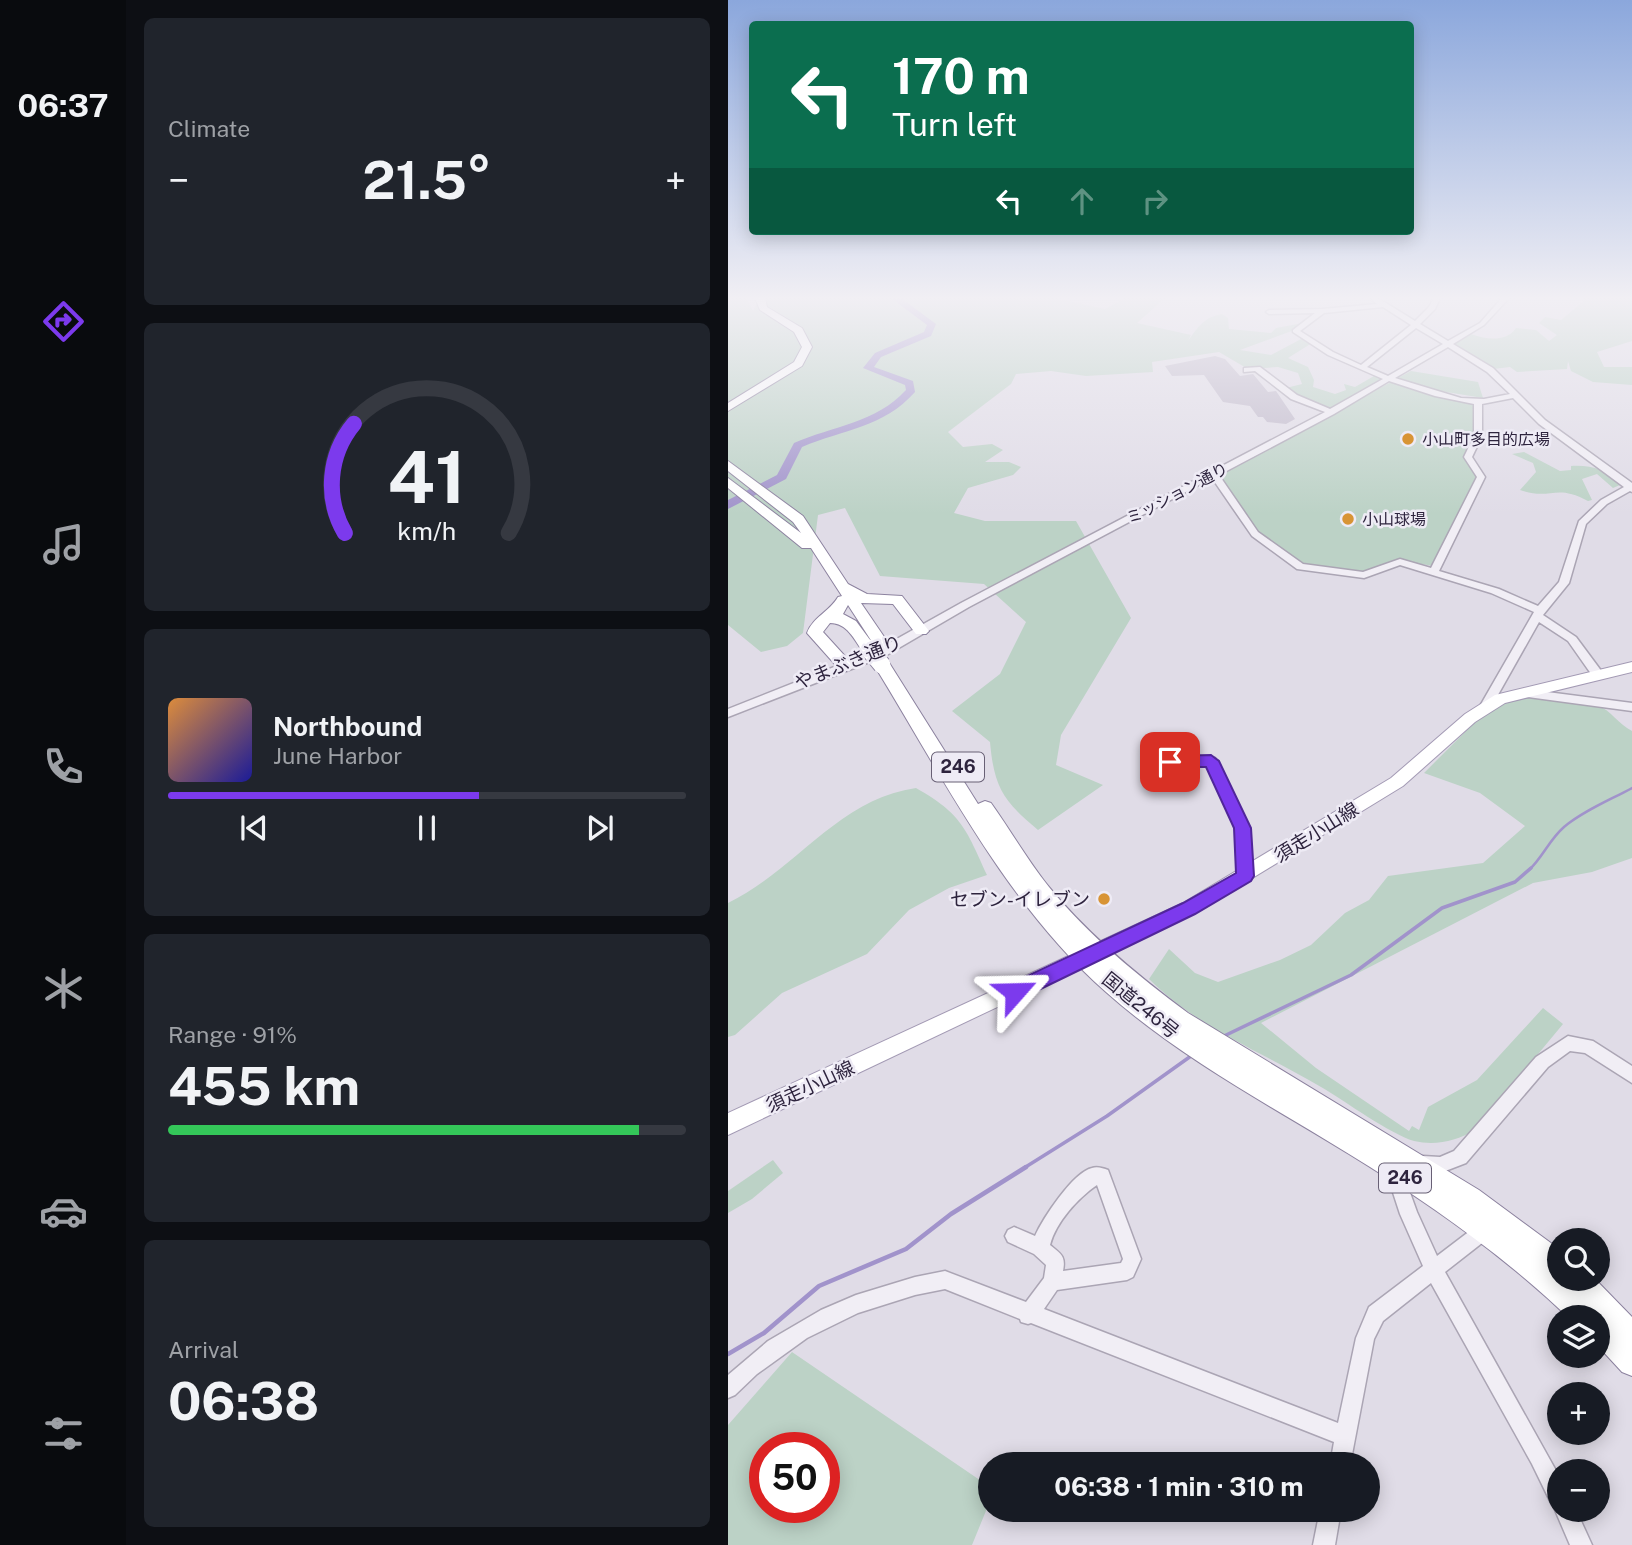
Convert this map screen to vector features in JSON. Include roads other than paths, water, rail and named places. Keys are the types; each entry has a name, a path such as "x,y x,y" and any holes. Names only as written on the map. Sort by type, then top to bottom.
{"highway":[{"path":"728,405 782,370"},
{"path":"728,405 788,370"},
{"path":"728,466 792,522 841,581 867,622 873,647"},
{"path":"728,482 792,522 873,647"},
{"path":"841,581 861,598 897,599 920,631"},
{"path":"867,622 870,606 884,598"},
{"path":"843,600 837,612 816,627 816,633 846,666"},
{"path":"825,619 838,616 848,620 873,647"},
{"name":"国道246号","path":"873,647 887,663 1026,871 1093,956 1176,1026 1403,1167 1479,1205 1547,1256"},
{"name":"国道246号","path":"1403,1167 1538,1270 1574,1305"},
{"path":"1588,1291 1632,1336"},
{"path":"1610,1339 1632,1362"}],"main road":[{"name":"須走小山線","path":"728,1124 1093,956 1245,876 1397,782 1486,706 1520,692 1632,667"}],"street":[{"path":"1258,370 1294,397 1331,412"},
{"path":"1372,370 1427,392 1478,402 1516,395"},
{"name":"ミッション通り","path":"965,605 1331,412 1404,370"},
{"path":"1486,706 1539,613 1564,583 1582,523 1604,502 1631,488 1542,422 1490,370"},
{"path":"1434,571 1480,477 1468,457 1478,436 1478,402"},
{"path":"1214,474 1255,534 1300,567 1364,575 1399,562 1434,571 1539,613 1572,639 1598,674"},
{"name":"やまぶき通り","path":"728,713 881,653 965,605"},
{"path":"1520,692 1632,707"},
{"path":"1149,756 1170,762 1211,761 1242,828 1245,876"},
{"path":"1547,1476 1434,1270 1408,1217 1403,1167 1448,1164 1469,1146 1542,1062 1568,1043 1588,1046 1632,1075"},
{"path":"1040,1248 1042,1236 1073,1194 1091,1176 1102,1176 1132,1259 1127,1271 1052,1282"},
{"path":"1342,1452 1365,1338 1376,1314 1486,1229"},
{"path":"1014,1236 1040,1248 1056,1262 1052,1282 1028,1315"},
{"path":"728,1388 762,1355 794,1333 827,1317 912,1286 945,1280 1028,1315 1345,1436"},
{"path":"1324,1545 1329,1522"},
{"path":"1570,1522 1581,1545"}],"waterway":[{"path":"728,505 782,477 798,445 873,419 900,403 911,390 910,383 874,370"},
{"path":"1530,869 1554,837 1571,821 1632,788"},
{"path":"1224,1036 1351,975 1442,908 1515,882 1530,869"},
{"path":"1024,1168 1107,1116 1191,1056"},
{"path":"728,1354 764,1333 819,1286 906,1249 951,1214 1026,1167"}],"place":[{"name":"小山町多目的広場","path":"1408,439"},
{"name":"小山球場","path":"1348,519"},
{"name":"セブン-イレブン","path":"1104,899"}]}
